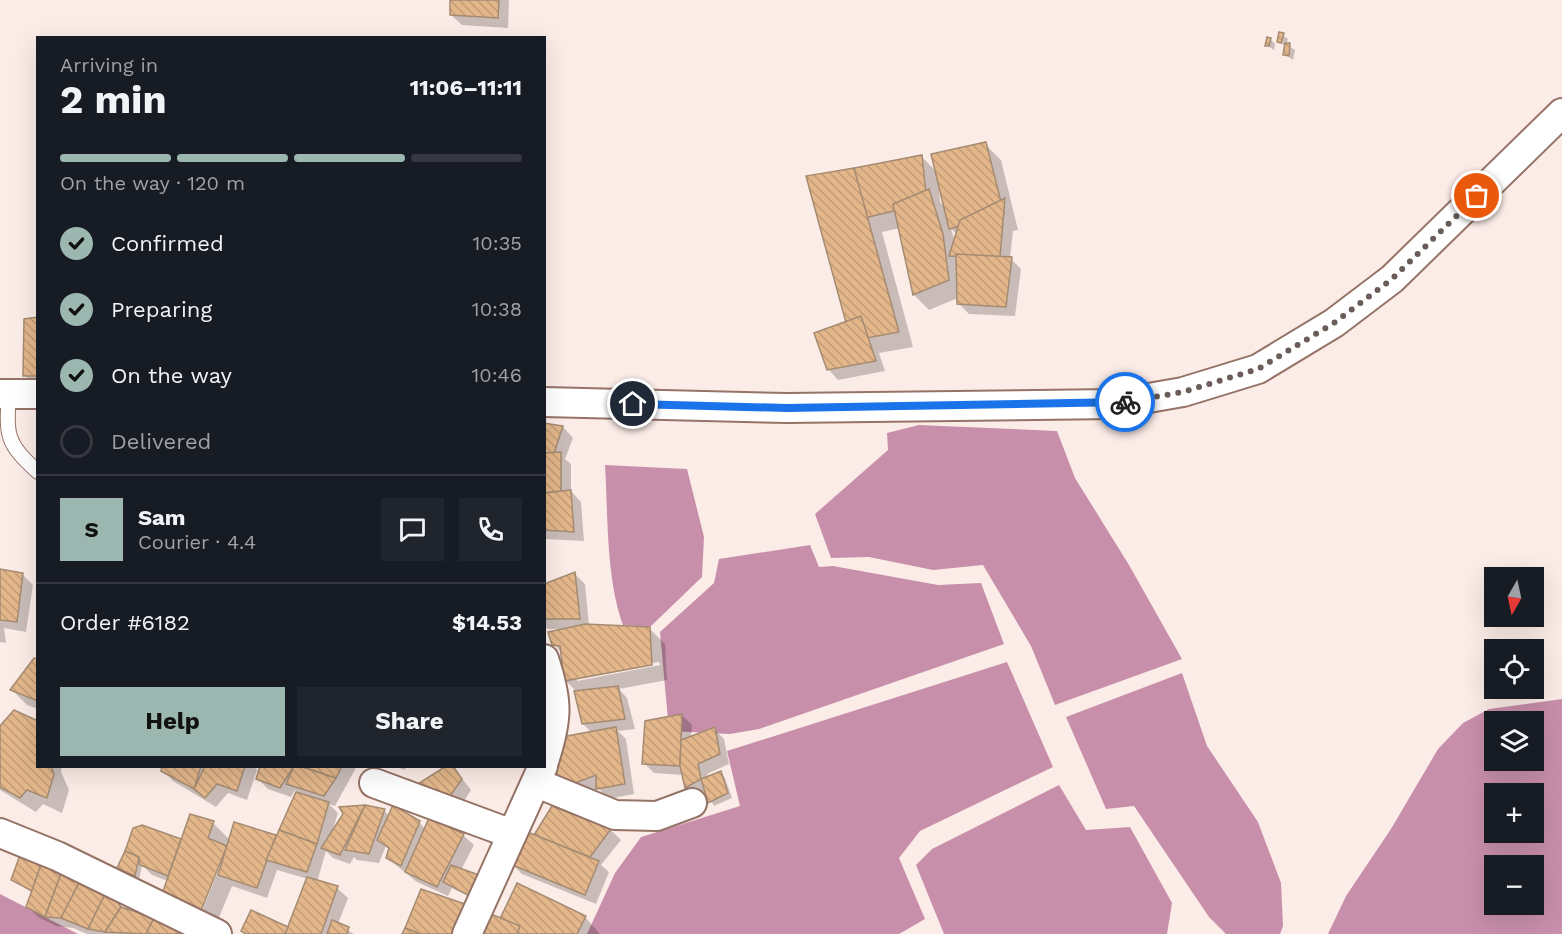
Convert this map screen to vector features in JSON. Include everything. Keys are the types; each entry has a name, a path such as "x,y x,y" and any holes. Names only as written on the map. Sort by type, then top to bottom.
{"street":[{"path":"546,402 787,408 1114,404 1183,392 1258,369 1334,323 1392,279 1562,113"},
{"path":"4,394 36,394"},
{"path":"546,665 554,688 556,723 546,757"},
{"path":"467,934 542,770 615,815 657,816 692,803"},
{"path":"375,783 513,834"},
{"path":"0,833 57,856 217,934"}],"lane":[{"path":"4,394 7,431 16,452 36,470"}],"shaded area":[{"path":"919,425 1057,431 1075,478 1129,565 1182,659 1055,705 1031,646 983,565 933,570 869,557 831,558 815,514 888,450 887,433"},
{"path":"605,465 687,469 704,537 702,577 650,627 623,625 617,607 609,546"},
{"path":"810,545 819,567 833,566 938,585 981,583 1004,644 759,729 730,734 669,731 660,632 714,583 719,559"},
{"path":"1007,662 1053,767 920,831 899,858 925,919 899,934 587,934 615,873 641,837 740,806 727,751"},
{"path":"1182,673 1207,746 1258,822 1281,883 1283,926 1280,934 1226,934 1209,917 1134,806 1106,809 1066,717"},
{"path":"1562,699 1562,934 1328,934 1346,896 1391,829 1438,749 1463,723 1484,712 1484,771 1544,771 1544,711 1485,711"},
{"path":"1059,785 1086,830 1130,827 1172,903 1167,934 944,934 916,865 932,849"},
{"path":"0,894 78,934 0,934"}],"building":[{"path":"450,0 499,0 498,18 450,15"},
{"path":"1279,32 1284,33 1281,43 1277,42"},
{"path":"1267,37 1271,38 1269,46 1265,46"},
{"path":"1285,43 1290,43 1289,56 1283,55"},
{"path":"986,142 1004,214 949,229 931,154"},
{"path":"922,155 927,203 856,220 844,170"},
{"path":"854,168 899,332 851,341 806,176"},
{"path":"929,189 943,234 949,280 913,295 893,204"},
{"path":"1005,198 1000,257 949,256 960,220"},
{"path":"956,254 1012,257 1006,307 957,304"},
{"path":"861,316 876,361 827,370 814,333"},
{"path":"36,317 36,376 23,376 24,319"},
{"path":"546,423 563,426 554,453 546,453"},
{"path":"561,452 561,491 546,493 546,453"},
{"path":"571,490 574,532 546,530 546,493"},
{"path":"0,569 23,573 17,622 0,620"},
{"path":"575,572 580,619 546,619 546,583"},
{"path":"585,624 650,627 652,665 564,681 560,646 552,645 548,632"},
{"path":"34,658 36,658 36,700 10,690"},
{"path":"618,686 625,719 582,724 574,691"},
{"path":"14,710 36,720 36,768 52,768 54,774 47,798 27,790 20,798 0,787 0,726"},
{"path":"682,714 680,766 642,764 645,721"},
{"path":"616,727 625,784 596,789 596,775 573,784 553,773 567,736"},
{"path":"715,727 720,754 698,764 701,779 685,788 680,766 681,740"},
{"path":"162,768 200,768 194,789 161,771"},
{"path":"204,768 244,768 237,791 217,784 205,798 194,789"},
{"path":"259,768 293,768 280,788 256,779"},
{"path":"293,768 306,768 336,778 324,796 286,784"},
{"path":"306,768 341,768 336,778"},
{"path":"443,768 454,768 462,779 448,799 413,787"},
{"path":"721,771 728,793 708,803 701,779"},
{"path":"296,792 329,802 317,844 279,830"},
{"path":"365,805 385,809 369,854 345,850"},
{"path":"365,805 340,855 321,848 343,814 339,807"},
{"path":"393,805 420,821 401,866 386,858 389,848 377,840"},
{"path":"552,806 611,829 590,857 534,835"},
{"path":"190,814 214,821 208,838 227,846 200,913 161,897"},
{"path":"429,818 464,834 437,887 405,872"},
{"path":"234,822 276,835 257,888 218,875"},
{"path":"142,825 181,839 168,876 140,865 139,857 125,851 133,828"},
{"path":"279,830 317,844 307,872 266,860"},
{"path":"525,831 599,861 585,895 510,864"},
{"path":"125,851 139,857 135,876 117,868"},
{"path":"20,855 42,862 32,891 11,880"},
{"path":"42,862 62,871 45,917 26,907"},
{"path":"451,865 479,875 472,897 443,882"},
{"path":"62,871 82,877 61,918 45,917"},
{"path":"82,877 108,888 88,929 61,918"},
{"path":"307,877 338,886 321,934 285,934"},
{"path":"517,883 586,916 577,934 521,934 498,923"},
{"path":"108,888 121,907 105,932 88,929"},
{"path":"421,889 465,904 454,934 420,934 405,928"},
{"path":"121,907 154,918 146,934 105,932"},
{"path":"251,910 288,927 285,934 246,934 241,931"},
{"path":"486,912 520,926 517,934 478,934"},
{"path":"154,918 187,934 146,934"},
{"path":"332,920 349,927 347,934 327,934"},
{"path":"405,928 420,934 402,934"}],"way so far":[{"path":"1125,402 1183,392 1258,369 1334,323 1392,279 1477,196"}],"route":[{"path":"633,404 787,408 1114,404 1125,402"}]}
